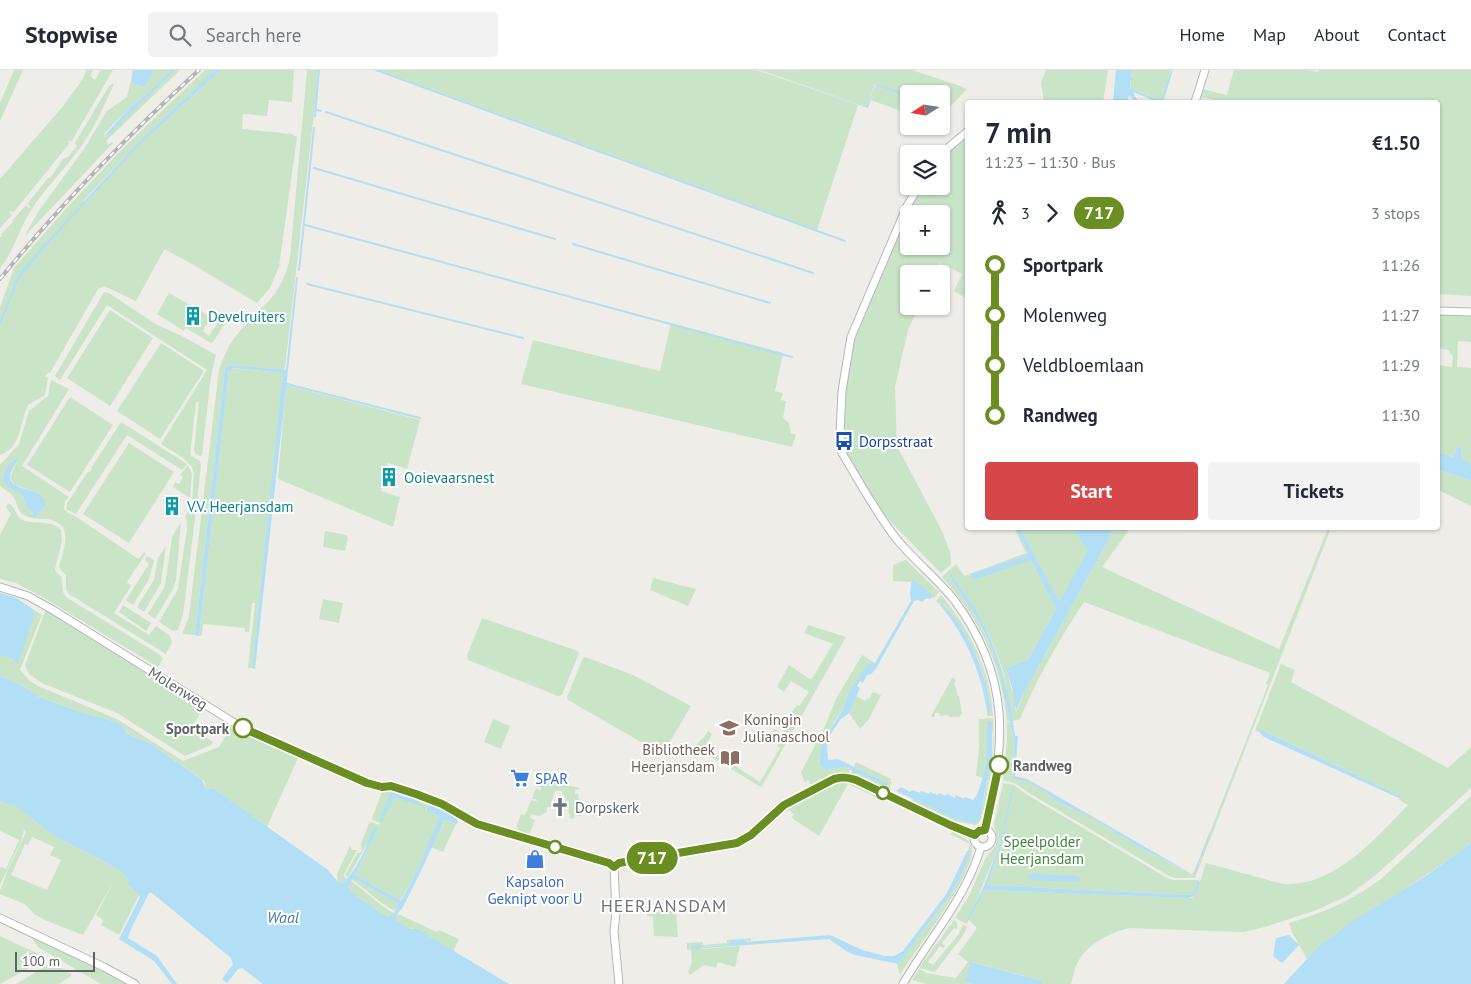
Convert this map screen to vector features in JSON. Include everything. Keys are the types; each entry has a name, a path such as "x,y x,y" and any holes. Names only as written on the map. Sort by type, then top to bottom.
{"main road":[{"path":"1196,100 1204,70"},
{"path":"950,146 965,134"},
{"path":"914,195 907,206 851,337 842,391 840,434 842,453 886,524 899,541 954,600 975,632 992,674 1000,717 1000,749 996,780 985,830"},
{"path":"1440,311 1471,312"},
{"name":"Molenweg","path":"0,587 28,596 53,610 240,727 367,783 382,787 391,786 416,794 442,804 477,824 609,863 614,867"},
{"path":"619,984 614,931 616,914 614,867 619,863 728,845 746,839 784,805 834,779 848,777 975,835"},
{"path":"975,835 979,831 985,830 991,835 992,841 988,846 981,847"},
{"path":"975,835 976,842 981,847"},
{"path":"903,984 955,907 970,877 981,847"},
{"path":"0,918 104,967 135,984"}],"green space":[{"path":"14,70 23,70 0,121 0,103"},
{"path":"86,70 93,70 90,76 95,80 101,70 113,70 71,142 68,140 69,144 13,213 9,212 12,215 0,228 0,179 64,105 83,79"},
{"path":"154,70 171,70 139,101 134,103 104,134 105,137 175,70 180,70 106,141 108,145 113,143 24,237 38,212 84,149 107,111 127,97 131,80 134,84 143,87 147,84"},
{"path":"205,70 215,70 135,146 83,201 85,202 136,148 221,70 294,70 292,102 269,100 267,116 243,114 242,129 291,134 297,137 279,267 270,288 257,303 158,246 164,250 136,301 104,286 98,289 50,373 45,376 48,378 45,395 28,405 16,441 7,452 0,455 0,307 14,268 120,151"},
{"path":"307,70 319,70 285,368 283,370 232,365 225,368 195,635 182,634 189,616 219,370 233,340 268,302 281,284 290,258"},
{"path":"379,70 756,70 858,105 817,230"},
{"path":"760,70 912,70 967,89 950,107 950,85 900,85 900,91 875,84 868,104 865,106"},
{"path":"1046,70 1108,70 1103,100 1044,100 1041,83"},
{"path":"1132,70 1171,70 1162,100 1130,88"},
{"path":"1234,70 1309,70 1318,72 1319,70 1471,70 1471,296 1440,294 1440,100 1215,100 1200,97 1202,89 1227,95"},
{"path":"112,84 114,84 90,133 26,219 9,255 0,268 1,234 26,205 29,208 31,207 27,204 50,178 64,158 68,157 74,149 77,150 74,148 77,147 75,143"},
{"path":"876,86 900,94 900,111 871,100"},
{"path":"965,138 965,298 954,291 962,274 950,268 950,265 940,263 939,265 900,265 900,315 915,315 908,330 895,387 897,446 942,531 950,552 951,564 941,573 889,520 868,493 847,455 843,436 845,384 856,331 900,228 900,255 950,255 950,205 912,205 918,195 950,195 950,151"},
{"path":"104,292 109,293 157,325 182,336 216,355 211,376 202,455 200,456 195,453 194,449 199,402 196,402 190,455 200,461 201,465 197,503 192,505 194,473 192,467 183,458 161,444 207,370 107,305 60,380 55,376"},
{"path":"169,293 211,317 203,331 209,336 219,321 226,322 213,342 211,343 186,328 184,331 157,314"},
{"path":"110,310 153,338 110,406 67,378"},
{"path":"1440,315 1471,316 1471,342 1458,341 1457,367 1471,368 1471,464 1463,458 1461,448 1455,446 1456,452 1453,457 1440,453 1440,365 1452,367 1453,356 1448,350 1440,348"},
{"path":"671,323 783,353 775,391 783,393 781,400 786,401 783,418 789,423 791,433 796,435 792,447 521,384 533,340 660,371"},
{"path":"161,343 204,371 160,439 117,411"},
{"path":"230,368 284,373 252,668 248,668 255,603 252,603 249,632 245,632 245,628 203,624 202,635 199,636"},
{"path":"51,380 69,389 22,466 69,497 65,502 64,509 68,513 137,558 139,559 144,552 146,553 127,582 131,586 114,613 149,635 156,626 170,636 172,642 166,654 69,594 66,590 66,575 59,567 65,545 64,531 61,526 56,521 32,518 24,515 21,513 12,495 0,486 0,465 19,444 29,411 48,396","holes":["18,458 10,478 15,485 37,493 44,507 34,517 25,502 25,495 3,475"]},
{"path":"286,385 420,420 407,469 388,463 381,491 400,497 393,527 278,479"},
{"path":"70,397 113,425 70,492 27,465"},
{"path":"121,422 187,464 182,470 127,435 76,514 66,509 67,503 92,469"},
{"path":"129,443 174,472 129,543 83,514"},
{"path":"188,465 192,474 190,498 173,487 175,482 179,484 183,477 180,475"},
{"path":"1440,470 1471,481 1471,506 1440,491"},
{"path":"8,503 13,507 20,519 53,524 61,530 62,541 55,569 62,577 63,592 66,597 160,655 163,659 158,667 39,595 16,583 0,579 0,535 11,514 6,507"},
{"path":"191,510 194,512 195,518 183,615 178,630 173,631 159,622 178,589 187,529 185,516"},
{"path":"181,522 176,580 173,589 155,619 148,614 165,586 172,537"},
{"path":"1015,530 1017,530 1028,553 1026,556 971,575 1031,560 1056,609 1028,660 1006,668 1015,702 1015,710 1017,711 1023,694 1114,530 1129,530 1102,567 1279,649 1274,662 1327,530 1330,530 1195,878 1169,876 1016,784 1003,780 1007,722 1010,722 1015,747 1013,779 1029,782 1046,791 1058,802 1092,818 1139,847 1193,875 1268,685 1266,684 1270,673 1084,602 1049,659 1020,719 1013,721 997,653 979,618 951,574 949,575 978,622 996,658 1002,677 1010,721 1007,721 1000,680 987,644 968,610 942,577 956,564 964,576 1026,553"},
{"path":"1021,530 1074,530 1087,547 1089,551 1059,603"},
{"path":"325,531 347,535 345,551 323,547"},
{"path":"166,546 161,583 144,612 137,607 154,580 158,558"},
{"path":"147,556 154,560 149,579 133,605 126,600 149,564 145,560"},
{"path":"906,560 939,592 934,598 912,580 911,582 893,581 893,565"},
{"path":"653,578 696,589 688,606 650,590"},
{"path":"0,593 16,598 42,615 20,670 30,681 38,686 117,719 183,761 219,747 231,727 298,758 267,827 213,788 206,789 204,781 151,744 127,734 122,725 37,696 21,685 0,676"},
{"path":"941,595 961,622 977,651 988,683 993,716 987,716 988,699 986,684 976,654 951,613 941,603 940,605 936,601"},
{"path":"323,599 343,603 339,623 319,619"},
{"path":"123,605 151,623 146,631 119,612"},
{"path":"46,609 203,709 191,728 213,742 211,745 185,756 117,713 42,683 29,674 25,665"},
{"path":"482,618 578,651 579,653 562,695 558,696 468,660 467,656"},
{"path":"808,625 846,637 761,787 695,746 708,731 712,734 705,747 760,782 780,748 777,746 780,740 771,735 774,729 782,734 792,720 788,717 809,692 791,681 784,692 777,687 789,665 811,680 833,644 804,633"},
{"path":"862,655 875,663 862,674 850,692 844,707 825,740 819,758 820,765 826,770 844,767 850,769 848,773 842,773 817,783 809,784 808,780 805,783 801,772 823,731 836,699"},
{"path":"585,657 633,675 691,706 663,753 568,700 567,697"},
{"name":"Speelpolder Heerjansdam","path":"1281,664 1295,670 1291,682 1448,768 1471,747 1471,788 1377,874 1349,895 1317,910 1243,932 1129,928 1122,930 1100,940 1082,955 1071,984 1042,984 1043,981 972,962 965,982 974,984 927,984 912,980 919,969 926,973 956,978 968,962 958,954 977,928 969,920 972,911 967,924 955,918 970,894 985,859 996,845 997,839 994,824 1003,783 1014,785 1167,878 1174,880 1198,880 1191,895 987,885 1002,843 1012,787 1000,843 975,904 983,892 987,890 1192,898 1206,863 1283,884 1302,883 1319,878 1336,869 1367,846 1408,805 1398,799 1401,797 1396,794 1265,731 1260,729 1260,732 1255,731"},
{"path":"952,678 956,682 954,683 959,696 962,714 959,717 949,717 949,715 940,716 939,713 935,713 935,717 932,717 931,716"},
{"path":"873,692 881,695 869,719 860,729 849,713 856,696 865,701 867,698 869,699"},
{"path":"993,718 994,741 990,781 986,780 991,763 993,733 988,722 988,742 983,780 981,777 976,776 979,719"},
{"path":"493,719 510,726 501,749 484,742"},
{"path":"856,762 891,779 890,781 892,782 888,790 885,789 884,791 850,775 852,770 888,787 887,783 854,767"},
{"path":"539,780 580,788 575,790 575,794 578,794 581,816 575,815 574,818 570,819 567,801 561,791 555,791 552,801 553,807 547,807 547,812 539,816 531,814 530,818 535,820 529,835 518,832 517,825 521,814 525,815 531,800 537,802 536,799 532,799 536,788 540,791 541,787 537,787"},
{"path":"842,780 853,782 884,796 882,800 848,784 819,836 793,819 794,814 788,810 785,812 784,809"},
{"path":"986,782 989,782 985,805 982,817 976,825 944,819 911,803 913,799 952,818 974,823 980,817"},
{"path":"383,789 396,790 422,799 423,803 428,805 426,810 441,816 418,869 400,901 355,875 378,829 348,877 345,875 358,852 362,851 361,844 369,823 372,822 379,825 380,823 372,818"},
{"path":"1471,796 1471,843 1425,876 1341,930 1307,959 1289,923 1337,905 1370,887"},
{"path":"0,801 12,806 13,804 16,805 55,836 120,871 129,880 127,883 139,895 119,935 101,925 103,920 96,915 115,879 83,935 45,920 34,914 25,904 0,894 0,889 7,872 26,832 24,829 22,839 0,885 0,867 6,869 19,840 0,831","holes":["32,837 54,847 50,855 61,860 47,890 11,875 25,844 28,845"]},
{"path":"445,820 456,824 443,852 431,847"},
{"path":"953,832 966,839 971,845 971,857 966,872 944,910 900,975 897,965 942,906 956,885 963,870 970,844 950,834"},
{"path":"350,846 352,850 357,850 343,876 347,879 342,884 338,882 337,874"},
{"path":"353,878 397,903 395,911 352,880"},
{"path":"351,881 394,913 387,917 351,892 347,888"},
{"path":"676,911 678,937 654,936 653,917 647,916 647,912"},
{"path":"398,914 437,932 439,930 459,939 453,952 419,931 400,925 396,918"},
{"path":"954,920 957,923 957,929 954,928 942,943 945,946 943,948 940,946 928,962 933,965 958,935 963,925 967,927 962,937 935,972 919,968"},
{"path":"29,934 57,946 130,984 101,984 38,947"},
{"path":"0,936 47,958 0,984"},
{"path":"751,938 751,941 730,942 730,945 701,947 701,949 740,946 735,967 718,962 716,968 704,965 690,975 688,972 692,962 691,950 687,950 687,943 703,942 703,945"},
{"path":"53,962 71,974 71,976 59,984 16,984"}],"water":[{"path":"133,70 154,70 147,84 143,87 134,84 131,80"},
{"path":"171,70 175,70 108,135 104,136 134,103 139,101"},
{"path":"215,70 221,70 136,148 45,247 19,279 0,326 0,321 17,277 30,260 135,146"},
{"path":"756,70 865,106 868,104 876,84 900,91 900,94 876,86 868,108"},
{"path":"1116,70 1132,70 1131,77 1133,79 1130,81 1130,88 1159,100 1152,100 1134,92 1138,100 1134,100 1129,95 1128,100 1113,100"},
{"path":"1173,70 1164,100 1161,100 1171,71"},
{"path":"232,365 288,370 255,669 252,668 283,373 233,368 229,370 199,636 195,635 225,368"},
{"path":"1455,446 1461,448 1463,458 1471,464 1471,481 1440,470 1440,453 1453,457 1456,452"},
{"path":"19,457 11,471 11,480 16,486 37,493 46,501 44,507 34,518 26,506 24,495 10,488 3,480 6,469"},
{"path":"1017,530 1021,530 1059,602 1088,551 1074,530 1114,530 1023,694 1016,711 1012,687 1006,668 1028,660 1056,609 1031,560 976,579 972,579 971,574 1026,556 1028,553"},
{"path":"951,574 969,599 996,652 1008,693 1015,736 1018,736 1015,776 1027,779 1192,874 1139,847 1092,818 1058,802 1029,782 1013,779 1015,747 1000,672 979,622 949,575"},
{"path":"912,579 932,594 932,598 925,599 922,602 914,601 875,670 867,675 863,683 860,681 857,686 860,688 849,713 840,720 830,735 827,746 828,760 838,759 887,783 888,787 845,767 826,770 820,765 823,743 843,709 852,688 867,665 875,663 911,601"},
{"path":"0,593 16,598 35,611 18,664 12,658 0,655"},
{"path":"941,603 964,632 976,654 987,690 990,713 987,711 981,682 971,655 957,629 940,605"},
{"name":"Waal","path":"0,676 21,685 37,696 122,725 127,734 151,744 202,780 206,789 213,788 328,870 342,884 358,862 376,827 378,829 355,875 401,901 418,869 440,816 427,811 427,807 429,805 442,809 454,816 458,822 456,824 444,821 402,909 397,914 397,921 410,929 417,929 509,984 263,984 242,968 238,969 227,983 222,979 233,964 231,958 152,893 149,893 128,938 157,956 177,984 172,984 154,961 119,939 140,897 127,883 129,880 120,871 55,836 15,805 13,804 12,806 0,801","holes":["353,878 398,905 394,913 387,917 351,892 348,887"]},
{"path":"988,721 992,722 992,756 980,817 977,822 973,823 952,818 896,791 901,787 910,792 912,790 929,794 930,792 937,795 939,793 946,796 947,794 955,798 956,795 964,799 965,797 973,800 978,792 985,768"},
{"path":"1260,729 1396,794 1401,799 1264,737 1259,732"},
{"path":"1012,787 1002,843 987,885 1190,895 1193,894 1198,880 1200,882 1195,895 1189,898 987,890 983,892 969,920 967,920 984,886 1000,843"},
{"path":"392,793 406,796 419,802 419,805 394,798 382,821 379,819"},
{"path":"1211,831 1194,875 1192,874 1194,872"},
{"path":"1471,843 1471,984 1284,984 1318,947 1350,923 1429,874"},
{"path":"967,851 970,851 961,876 950,895 898,964 855,955 829,939 691,949 691,946 700,945 701,947 730,945 730,941 745,940 746,942 830,935 862,950 885,956 894,956 903,951 947,893"},
{"path":"1028,875 1076,876 1081,879 1077,882 1034,880 1028,878"},
{"path":"1289,935 1299,945 1282,963 1273,956 1276,938"},
{"path":"971,962 1043,981 1042,984 974,984 965,982"}],"waterway":[{"path":"315,116 319,70"},
{"path":"376,70 845,241"},
{"path":"316,110 321,111"},
{"path":"326,112 813,273"},
{"path":"299,270 314,128"},
{"path":"314,168 555,239"},
{"path":"305,225 792,357"},
{"path":"573,244 770,303"},
{"path":"287,370 297,278"},
{"path":"307,284 523,338"},
{"path":"287,384 420,418"}],"railway":[{"path":"0,279 96,171 199,70"}],"bus line":[{"name":"717","path":"243,728 367,783 382,787 391,786 416,794 442,804 477,824 609,863 614,867 619,863 737,843 751,835 784,805 834,779 842,777 856,780 975,835 979,831 985,830 999,765"}],"place":[{"name":"Develruiters","path":"193,316"},
{"name":"Dorpsstraat","path":"844,441"},
{"name":"Ooievaarsnest","path":"389,477"},
{"name":"V.V. Heerjansdam","path":"172,506"},
{"name":"Sportpark","path":"243,728"},
{"name":"Koningin Julianaschool","path":"729,728"},
{"name":"Bibliotheek Heerjansdam","path":"730,758"},
{"name":"Randweg","path":"999,765"},
{"name":"SPAR","path":"520,778"},
{"name":"Dorpskerk","path":"560,807"},
{"name":"Kapsalon Geknipt voor U","path":"535,859"}],"district":[{"name":"HEERJANSDAM","path":"664,905"}]}
